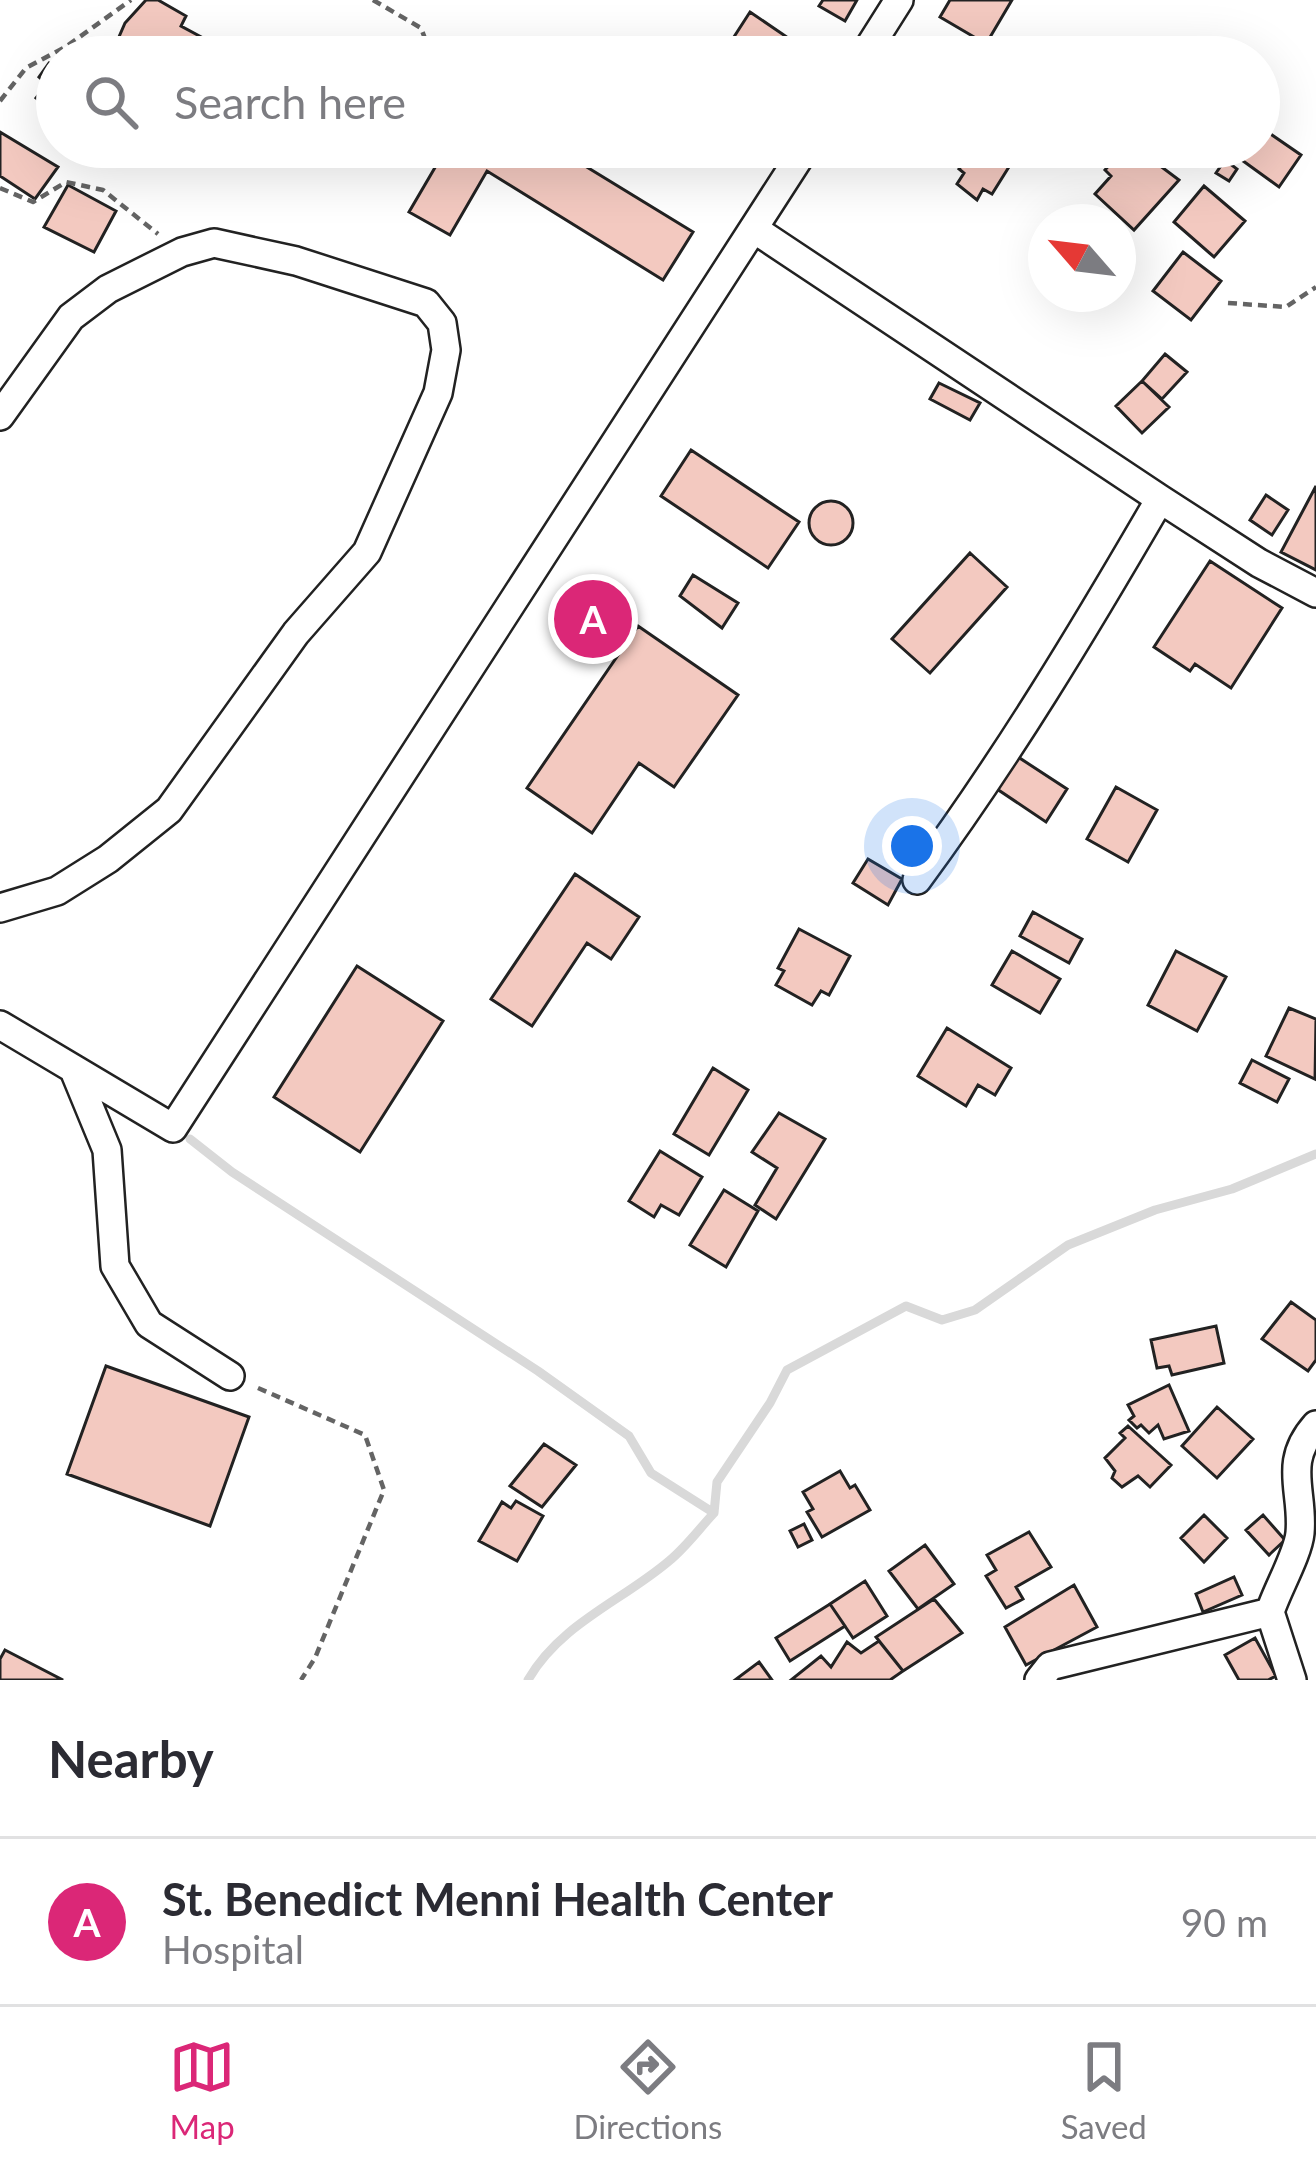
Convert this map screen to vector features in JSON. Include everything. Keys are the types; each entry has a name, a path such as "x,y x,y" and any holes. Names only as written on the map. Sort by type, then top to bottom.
{"street":[{"path":"876,36 899,0"},
{"path":"0,1025 173,1128 793,168"},
{"path":"754,230 1258,563 1316,593"},
{"path":"0,416 71,317 108,289 182,252 214,243 296,261 426,303 442,323 446,350 438,393 367,552 296,633 169,810 108,859 57,891 0,908"},
{"path":"917,880 1052,685 1160,499"},
{"path":"74,1070 107,1150 115,1266 149,1324 230,1376"},
{"path":"1292,1680 1270,1612 1300,1534 1295,1466 1316,1425"},
{"path":"1040,1680 1050,1666 1270,1612"}],"path":[{"path":"81,36 131,0"},
{"path":"374,0 421,28 424,36"},
{"path":"0,101 26,68 36,63"},
{"path":"0,188 33,202 67,182 103,190 182,252"},
{"path":"1228,303 1286,307 1316,287"},
{"path":"230,1376 365,1436 384,1490 302,1680"}],"building":[{"path":"146,0 158,0 186,16 181,26 199,36 119,36"},
{"path":"823,0 857,0 845,21 819,6"},
{"path":"950,0 1012,0 991,36 972,36 940,17"},
{"path":"750,12 785,36 735,36"},
{"path":"0,132 36,154 36,168 57,168 35,199 0,176"},
{"path":"1280,140 1301,155 1279,187 1253,168 1280,168"},
{"path":"435,168 588,168 693,232 663,280 487,171 450,235 409,212"},
{"path":"1008,168 992,194 983,189 977,200 957,184 964,173 959,169"},
{"path":"1107,168 1163,168 1179,180 1136,228 1136,204 1106,204 1095,194 1111,176"},
{"path":"1219,168 1237,169 1229,181 1216,173"},
{"path":"68,185 116,211 94,252 44,227"},
{"path":"1204,186 1245,221 1214,257 1174,222"},
{"path":"1183,252 1221,281 1191,320 1153,291"},
{"path":"1165,354 1187,372 1162,399 1142,381"},
{"path":"1142,381 1169,407 1142,433 1116,406"},
{"path":"939,383 980,403 970,420 930,399"},
{"path":"691,450 799,522 768,568 661,496"},
{"path":"1316,486 1316,570 1281,552"},
{"path":"1266,495 1288,510 1272,535 1250,520"},
{"path":"831,501 847,507 853,523 847,539 831,545 815,539 809,523 815,507"},
{"path":"970,553 1007,587 930,673 892,639"},
{"path":"1210,561 1282,608 1231,688 1195,664 1190,671 1154,647"},
{"path":"693,575 738,603 722,628 680,596"},
{"path":"638,626 738,695 674,787 639,763 592,833 527,788"},
{"path":"1015,755 1067,789 1046,822 994,787"},
{"path":"1116,787 1157,810 1128,862 1087,839"},
{"path":"868,859 902,879 888,905 853,883"},
{"path":"575,874 639,917 611,959 587,943 532,1026 491,999"},
{"path":"1033,912 1082,939 1069,963 1020,936"},
{"path":"799,929 850,956 829,995 821,991 812,1005 776,985 784,971 778,968"},
{"path":"1012,951 1060,979 1040,1013 992,985"},
{"path":"1176,951 1226,977 1197,1031 1148,1005"},
{"path":"357,966 443,1021 360,1152 274,1097"},
{"path":"1289,1008 1316,1019 1315,1079 1266,1056"},
{"path":"947,1028 1011,1068 995,1095 978,1085 966,1106 918,1076"},
{"path":"1252,1060 1289,1079 1277,1102 1240,1083"},
{"path":"713,1068 748,1090 709,1155 674,1134"},
{"path":"779,1113 825,1139 776,1219 755,1205 777,1168 752,1152"},
{"path":"660,1151 702,1177 679,1215 661,1205 654,1217 629,1201"},
{"path":"724,1190 758,1211 726,1267 690,1245"},
{"path":"1291,1302 1316,1320 1316,1360 1308,1371 1262,1339"},
{"path":"1216,1326 1224,1363 1172,1375 1169,1366 1157,1368 1151,1340"},
{"path":"106,1366 249,1417 210,1526 67,1474"},
{"path":"1169,1385 1189,1431 1164,1439 1158,1425 1149,1433 1141,1425 1137,1428 1129,1420 1134,1416 1128,1405"},
{"path":"1217,1407 1253,1439 1217,1478 1182,1446"},
{"path":"1128,1426 1171,1465 1150,1487 1138,1476 1122,1487 1112,1478 1115,1471 1105,1458 1125,1438 1120,1433"},
{"path":"544,1444 576,1465 542,1507 510,1486"},
{"path":"840,1471 870,1510 822,1537 807,1512 813,1509 803,1492"},
{"path":"516,1501 543,1516 517,1561 479,1541 502,1502 511,1508"},
{"path":"1204,1515 1227,1538 1204,1562 1181,1538"},
{"path":"1263,1515 1285,1540 1269,1555 1246,1530"},
{"path":"804,1524 812,1540 798,1547 790,1531"},
{"path":"1029,1532 1051,1567 1016,1587 1023,1599 1006,1608 986,1576 996,1570 987,1555"},
{"path":"925,1545 954,1584 918,1609 889,1571"},
{"path":"1234,1577 1242,1595 1203,1612 1196,1594"},
{"path":"865,1581 887,1616 853,1638 830,1604"},
{"path":"1074,1585 1097,1627 1026,1665 1005,1627"},
{"path":"934,1599 962,1633 903,1671 876,1637"},
{"path":"830,1604 845,1626 790,1661 776,1638"},
{"path":"1255,1638 1276,1676 1239,1680 1225,1655"},
{"path":"879,1641 903,1671 890,1680 791,1680 821,1656 831,1667 847,1642 861,1653"},
{"path":"5,1650 63,1680 0,1680"},
{"path":"759,1662 772,1680 735,1680"}],"waterway":[{"path":"190,1139 232,1172 538,1371 629,1436 651,1473 714,1513 669,1561 557,1643 528,1680"},
{"path":"714,1513 717,1482 787,1370 906,1306 942,1320 975,1310 1068,1245 1155,1210 1232,1189 1316,1154"}],"place":[{"name":"St. Benedict Menni Health Center","path":"593,619"}]}
